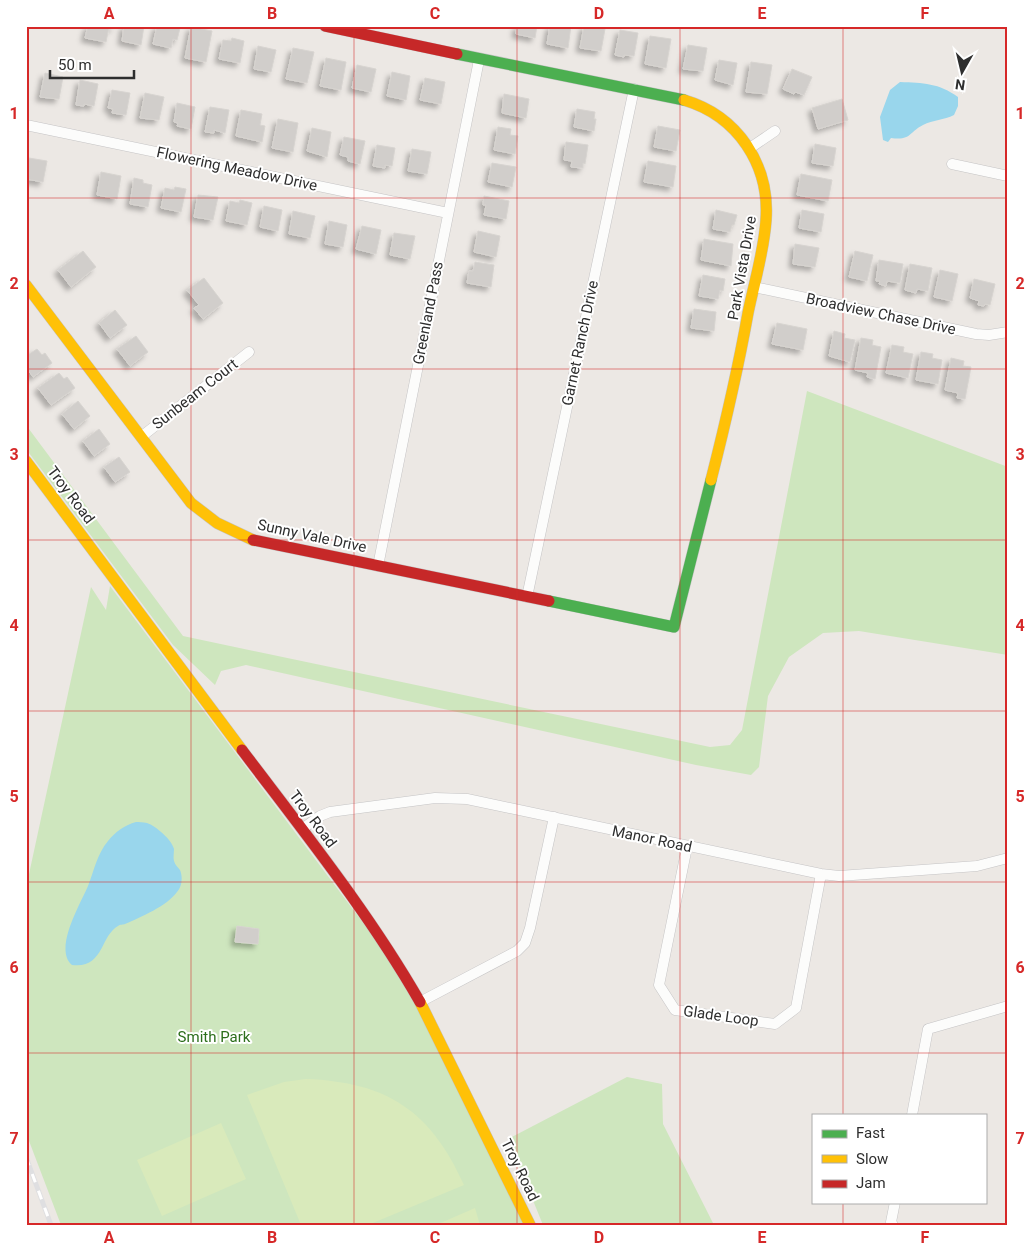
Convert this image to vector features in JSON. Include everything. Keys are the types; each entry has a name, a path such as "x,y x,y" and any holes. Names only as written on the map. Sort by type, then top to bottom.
{"street":[{"name":"Park Vista Drive","path":"325,26 479,60 686,100 703,106 728,123 741,134 750,148 760,168 766,196 767,221 743,349 674,627"},
{"name":"Greenland Pass","path":"378,566 479,60"},
{"name":"Garnet Ranch Drive","path":"527,597 634,89"},
{"name":"Flowering Meadow Drive","path":"26,126 448,213"},
{"path":"750,148 775,131"},
{"path":"952,164 1008,176"},
{"name":"Sunny Vale Drive","path":"26,284 191,503 217,523 249,539 674,627"},
{"name":"Broadview Chase Drive","path":"754,288 976,334 989,335 1008,332"},
{"name":"Sunbeam Court","path":"141,437 248,352"},
{"name":"Troy Road","path":"26,461 379,934 420,1002 530,1225"},
{"name":"Manor Road","path":"302,829 320,816 330,812 435,798 467,799 821,874 853,876 977,866 1008,858"},
{"path":"420,1002 517,951 525,942 530,928 554,818"},
{"name":"Glade Loop","path":"688,847 659,985 675,1010 775,1024 796,1008 821,874"},
{"path":"912,1114 928,1028 1008,1006"},
{"path":"893,1225 891,1222 895,1204"}],"green space":[{"path":"807,391 1008,467 1008,655 859,631 823,633 789,657 768,696 759,767 751,775 696,765 246,665 221,671 215,685 173,645 26,449 26,425 183,636 710,747 730,745 742,730"},
{"name":"Smith Park","path":"110,586 400,972 525,1225 61,1225 26,1133 26,888 91,587 106,610"},
{"path":"627,1077 662,1084 663,1124 714,1225 543,1225 508,1139"},
{"path":"306,1079 335,1081 360,1086 383,1094 403,1105 421,1120 437,1138 451,1159 464,1185 368,1225 301,1225 247,1095 284,1082"},
{"path":"221,1123 246,1179 162,1216 137,1160"},
{"path":"475,1208 480,1225 436,1225"}],"water":[{"path":"900,82 937,86 951,92 958,97 958,106 954,115 923,125 906,137 891,138 888,142 883,140 880,117 890,90"},
{"path":"136,822 146,823 155,827 173,845 174,862 182,876 179,890 167,902 153,911 119,925 112,931 96,957 90,962 82,965 72,965 67,958 67,937 98,857 104,846 114,835 124,827"}],"building":[{"path":"88,26 115,26 114,28 109,27 106,42 85,38"},
{"path":"124,26 144,26 141,45 122,41"},
{"path":"157,26 180,28 177,40 173,39 171,48 153,44"},
{"path":"517,26 537,26 535,38 516,34"},
{"path":"550,26 571,26 568,48 547,44"},
{"path":"584,26 605,29 601,51 580,48"},
{"path":"191,27 212,31 206,62 185,58"},
{"path":"620,30 638,33 634,56 624,55 624,57 615,55"},
{"path":"650,36 671,39 666,68 645,64"},
{"path":"232,38 244,41 240,63 219,59 223,40 231,41"},
{"path":"688,45 707,48 703,71 683,69"},
{"path":"258,46 276,50 271,72 254,69"},
{"path":"293,48 314,52 307,83 286,79"},
{"path":"326,58 346,62 341,90 320,86"},
{"path":"719,60 737,63 733,85 715,80"},
{"path":"751,62 772,65 767,94 746,92"},
{"path":"357,65 376,69 371,92 352,88"},
{"path":"792,69 812,77 804,95 795,92 794,94 783,89"},
{"path":"392,72 410,76 406,100 387,96"},
{"path":"45,73 63,77 59,99 40,97"},
{"path":"425,78 445,82 441,104 420,100"},
{"path":"80,80 98,84 94,106 76,105"},
{"path":"112,90 130,93 126,115 112,113 113,109 108,108"},
{"path":"145,93 164,97 159,120 140,118"},
{"path":"504,94 529,99 526,118 502,113"},
{"path":"842,99 848,120 818,129 812,108"},
{"path":"177,103 195,107 191,129 177,126 178,123 174,122"},
{"path":"210,107 229,110 225,133 214,130 214,133 205,132"},
{"path":"577,109 595,112 594,131 574,127"},
{"path":"241,110 262,114 260,125 265,126 262,142 236,136"},
{"path":"278,119 298,123 293,152 272,148"},
{"path":"658,126 680,130 676,151 654,147"},
{"path":"498,127 511,129 510,135 518,136 515,154 494,150"},
{"path":"312,128 331,132 327,157 307,151"},
{"path":"344,137 365,141 360,164 348,161 348,157 340,155"},
{"path":"566,142 588,145 583,168 571,167 572,161 564,160"},
{"path":"815,144 836,148 833,166 812,163"},
{"path":"377,145 395,148 392,166 385,165 385,168 373,166"},
{"path":"412,149 431,152 427,174 408,171"},
{"path":"29,158 47,161 43,182 26,179"},
{"path":"648,161 676,166 673,187 644,182"},
{"path":"492,163 516,167 512,187 488,182"},
{"path":"101,172 121,176 117,199 97,195"},
{"path":"801,174 832,180 828,201 797,195"},
{"path":"134,178 152,185 148,207 130,204"},
{"path":"175,187 186,189 181,212 161,208 165,188 174,190"},
{"path":"198,195 218,197 213,220 194,217"},
{"path":"484,196 509,201 506,219 484,215 486,205 483,205"},
{"path":"240,200 252,203 247,225 226,221 230,201 239,203"},
{"path":"264,206 282,210 278,231 260,227"},
{"path":"716,210 737,215 730,232 713,229"},
{"path":"802,210 824,214 821,232 799,228"},
{"path":"293,211 315,216 310,238 289,234"},
{"path":"329,221 347,225 343,247 325,244"},
{"path":"362,226 381,230 376,254 356,249"},
{"path":"478,231 500,236 496,257 474,252"},
{"path":"394,233 415,236 410,259 390,255"},
{"path":"704,239 733,244 731,266 701,260"},
{"path":"795,244 819,248 815,267 793,264"},
{"path":"83,251 96,267 71,287 58,270"},
{"path":"855,251 873,255 867,281 849,277"},
{"path":"879,260 903,264 900,283 887,281 886,286 879,284 880,281 876,281"},
{"path":"475,262 494,265 491,287 467,283 469,271 473,271"},
{"path":"910,264 932,268 928,291 917,289 916,293 905,290"},
{"path":"940,270 958,274 952,301 934,297"},
{"path":"703,275 725,279 723,291 720,290 718,299 699,296"},
{"path":"204,278 223,303 203,319 194,308 199,305 187,290"},
{"path":"974,279 995,284 990,305 978,305 979,301 970,298"},
{"path":"694,309 716,312 714,331 691,328"},
{"path":"115,310 127,325 110,338 99,323"},
{"path":"777,323 807,329 803,350 772,344"},
{"path":"834,331 845,334 844,338 855,340 850,362 829,356"},
{"path":"136,336 148,352 130,366 117,349"},
{"path":"861,338 873,340 872,345 881,347 875,379 867,377 868,373 855,370"},
{"path":"892,345 904,347 903,352 913,354 908,378 886,373"},
{"path":"37,349 42,355 45,353 52,363 33,377 26,367 26,356"},
{"path":"921,352 933,354 932,358 942,360 938,384 916,380"},
{"path":"951,358 964,361 963,366 971,367 965,399 957,398 958,393 945,390"},
{"path":"59,373 64,379 67,377 75,388 51,405 38,388"},
{"path":"78,401 90,416 74,429 62,414"},
{"path":"99,429 110,444 94,456 83,441"},
{"path":"119,457 130,472 115,482 104,467"},
{"path":"237,926 259,929 258,944 235,942"}],"railway":[{"path":"26,1157 51,1225"}],"traffic: fast":[{"path":"457,54 684,100"},
{"path":"549,601 674,627 711,480"}],"traffic: slow":[{"path":"684,100 703,107 735,130 747,145 756,162 766,200 765,232 761,256 711,480"},
{"path":"26,285 191,503 217,523 253,540"},
{"path":"26,461 242,750"},
{"path":"420,1002 530,1225"}],"traffic: jam":[{"path":"325,26 457,54"},
{"path":"253,540 549,601"},
{"path":"242,750 358,905 420,1002"}]}
